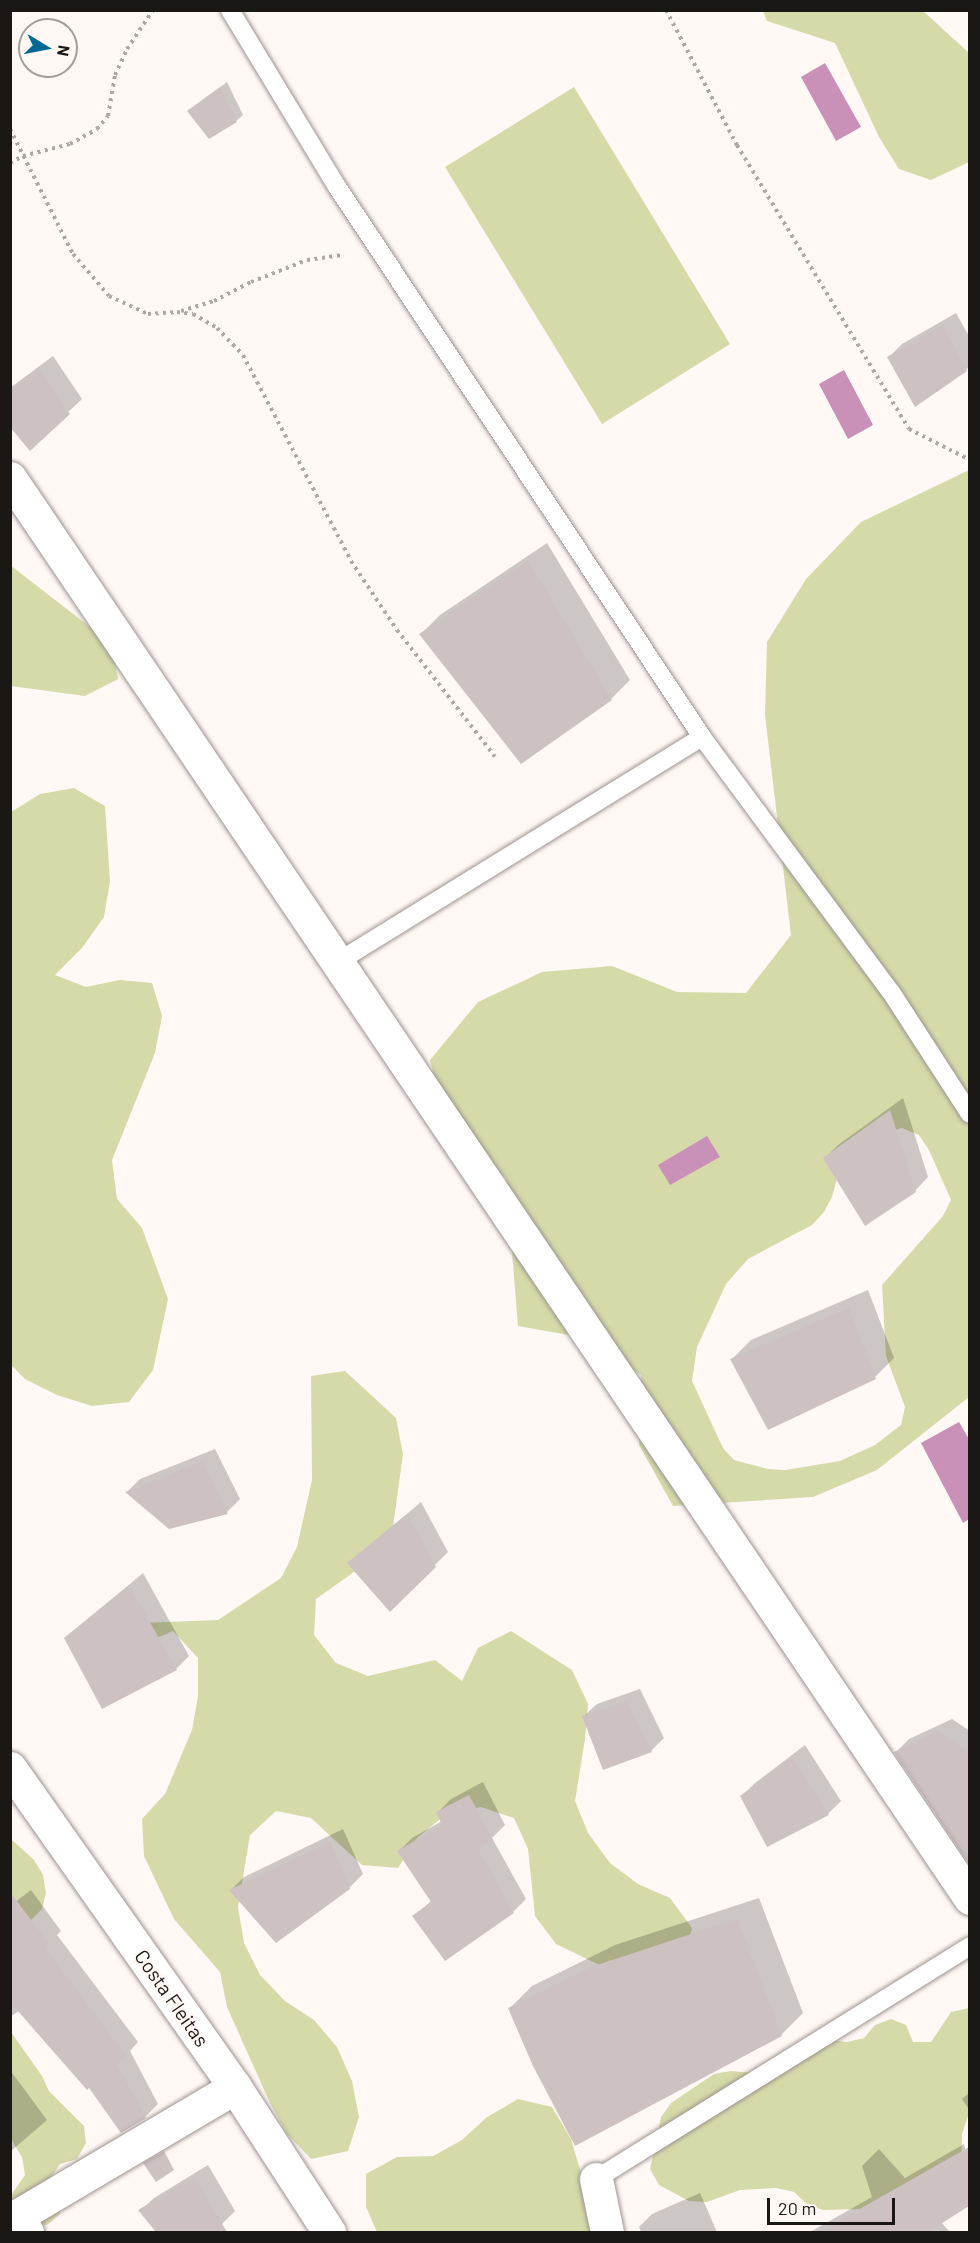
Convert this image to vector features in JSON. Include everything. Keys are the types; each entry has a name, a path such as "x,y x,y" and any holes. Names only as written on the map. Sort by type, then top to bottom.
{"street":[{"path":"10,478 969,1898"},
{"name":"Costa Fleitas","path":"10,1768 235,2087 329,2232"},
{"path":"27,2232 17,2216 235,2087"},
{"path":"596,2179 607,2232"}],"lane":[{"path":"230,10 336,184 702,737 891,992 969,1114"},
{"path":"336,963 702,737"},
{"path":"596,2179 969,1946"}],"path":[{"path":"10,163 23,156 70,144 97,129 108,116 115,75 127,49 153,10"},
{"path":"666,10 737,145 909,429 969,460"},
{"path":"10,129 73,254 109,296 148,314 177,312 193,314 217,328 243,355 351,561 397,630 495,757"},
{"path":"177,312 214,301 251,282 307,260 344,255"}],"green space":[{"path":"763,11 923,11 969,53 969,162 931,180 899,169 879,137 835,43 767,21"},
{"path":"574,87 730,344 602,424 445,167"},
{"path":"969,470 969,1397 877,1470 813,1497 673,1506 639,1445 641,1375 585,1338 518,1326 506,1178 448,1129 430,1060 478,1002 542,972 612,966 677,992 746,993 791,935 765,715 767,642 806,579 861,522","holes":["902,1128 919,1135 929,1150 951,1200 943,1216 882,1285 886,1356 905,1407 901,1425 875,1445 840,1461 785,1470 768,1469 734,1460 723,1448 692,1381 697,1347 726,1284 748,1259 812,1225 824,1212 832,1197 841,1163 885,1132"]},
{"path":"10,565 112,644 118,679 85,696 11,686"},
{"path":"74,788 105,806 110,881 104,917 82,948 55,975 86,987 120,980 152,983 162,1016 155,1053 112,1160 117,1199 142,1228 168,1299 153,1370 129,1402 92,1406 57,1395 25,1379 10,1364 11,812 40,794"},
{"path":"345,1371 396,1418 403,1454 393,1527 375,1557 316,1599 314,1635 336,1663 368,1676 435,1660 462,1681 478,1648 511,1631 572,1670 588,1704 575,1801 588,1833 610,1863 638,1884 670,1898 692,1928 685,1962 620,1975 556,1944 535,1916 528,1849 514,1818 481,1807 445,1815 417,1838 398,1868 362,1865 311,1818 276,1811 250,1835 238,1907 244,1943 260,1975 285,2001 314,2020 337,2047 352,2081 359,2117 348,2151 311,2159 287,2134 270,2103 227,2007 220,1972 174,1919 144,1856 142,1819 165,1794 192,1730 198,1696 198,1658 173,1631 108,1659 114,1624 218,1620 281,1578 297,1547 312,1480 311,1376"},
{"path":"10,1838 34,1860 43,1875 46,1893 42,1909 30,1921 11,1918"},
{"path":"969,2008 969,2113 962,2134 961,2172 861,2209 823,2210 807,2204 794,2192 776,2188 740,2190 707,2202 689,2201 659,2185 650,2169 661,2117 671,2103 714,2074 731,2071 766,2074 830,2040 847,2042 864,2038 875,2025 891,2019 906,2025 913,2042 931,2042 951,2012"},
{"path":"11,2032 42,2076 49,2091 84,2126 86,2143 77,2159 60,2164 50,2179 58,2196 60,2214 47,2225 13,2221 11,2216 11,2195 25,2175 22,2157 11,2139"},
{"path":"518,2099 552,2107 571,2139 592,2210 596,2232 377,2232 366,2207 366,2174 397,2157 433,2156 462,2140 487,2117"}],"shaded area":[{"path":"825,63 861,127 836,141 801,77"},
{"path":"844,370 873,425 848,439 819,384"},
{"path":"707,1136 720,1157 670,1185 658,1165"},
{"path":"959,1422 970,1441 969,1519 963,1523 921,1443"}],"building":[{"path":"220,87 237,122 209,139 187,111"},
{"path":"943,325 967,371 915,407 887,357"},
{"path":"39,368 70,414 30,451 10,427 10,389"},
{"path":"528,561 612,700 521,764 419,634"},
{"path":"890,1110 916,1192 865,1226 823,1158"},
{"path":"849,1308 876,1379 768,1430 730,1359"},
{"path":"202,1462 228,1514 169,1529 125,1492"},
{"path":"407,1514 436,1567 390,1612 347,1563"},
{"path":"129,1585 177,1670 102,1709 64,1638"},
{"path":"627,1702 652,1752 603,1770 582,1716"},
{"path":"938,1731 969,1753 969,1864 894,1752"},
{"path":"792,1757 829,1815 767,1847 740,1796"},
{"path":"469,1795 493,1840 478,1849 514,1913 445,1961 412,1916 431,1902 397,1851 442,1825 436,1812"},
{"path":"330,1842 350,1889 276,1943 229,1890"},
{"path":"10,1892 50,1945 45,1948 126,2056 117,2064 146,2118 121,2133 89,2088 87,2090 10,2002"},
{"path":"737,1919 782,2036 575,2146 533,2066 508,2008 591,1967"},
{"path":"969,2147 969,2206 928,2232 819,2232"},
{"path":"164,2151 174,2170 156,2182 143,2163"},
{"path":"194,2177 227,2232 156,2232 138,2210"}]}
